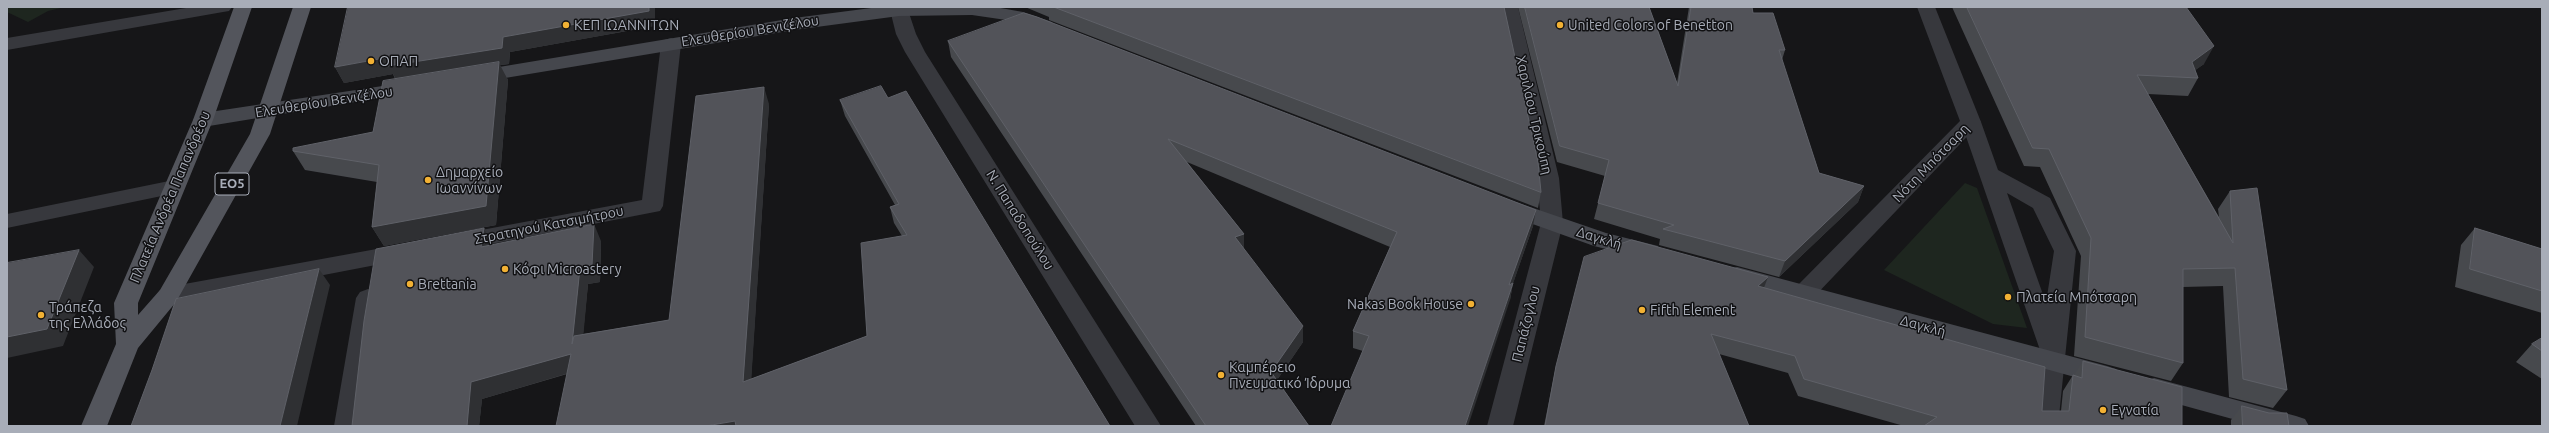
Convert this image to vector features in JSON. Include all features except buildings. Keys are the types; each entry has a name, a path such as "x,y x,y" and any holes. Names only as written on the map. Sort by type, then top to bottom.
{"main road":[{"name":"Πλατεία Ανδρέα Παπανδρέου","path":"128,344 126,303 203,120 243,7"},
{"name":"ΕΟ5","path":"94,426 128,344 168,296 260,134 270,111 302,7"},
{"name":"Ελευθερίου Βενιζέλου","path":"458,80 824,19 900,9 953,8 996,12 1016,16 1062,32"},
{"name":"Ελευθερίου Βενιζέλου","path":"203,120 270,111 427,85"},
{"path":"1489,200 1552,223"},
{"name":"Δαγκλή","path":"1552,223 1670,258"},
{"name":"Δαγκλή","path":"1715,270 2051,355 2131,382 2296,426"}],"street":[{"name":"Χαριλάου Τρικούπη","path":"1509,7 1548,178 1552,223"},
{"name":"Νότη Μπότσαρη","path":"1804,293 1971,122 1926,7"},
{"name":"Ν. Παπαδοπούλου","path":"900,9 906,34 915,52 1148,426"},
{"name":"Στρατηγού Κατσιμήτρου","path":"168,296 652,206 671,44"},
{"path":"1971,122 1992,175 2051,355"},
{"path":"1992,175 2042,203 2065,251 2051,355 2045,426"},
{"name":"Παπάζογλου","path":"1500,426 1552,223"},
{"path":"347,426 375,258"}],"lane":[{"path":"7,44 223,7"},
{"path":"7,221 174,187"}],"shaded area":[{"path":"7,7 65,7 48,11 28,22 7,12"},
{"path":"1965,183 1977,188 2027,328 1993,324 1884,270"}],"place":[{"name":"ΚΕΠ ΙΩΑΝΝΙΤΩΝ","path":"566,25"},
{"name":"United Colors of Benetton","path":"1560,25"},
{"name":"ΟΠΑΠ","path":"371,61"},
{"name":"Δημαρχείο Ιωαννίνων","path":"428,180"},
{"name":"Κόφι Microastery","path":"505,269"},
{"name":"Brettania","path":"410,284"},
{"name":"Πλατεία Μπότσαρη","path":"2008,297"},
{"name":"Nakas Book House","path":"1471,304"},
{"name":"Fifth Element","path":"1642,310"},
{"name":"Τράπεζα της Ελλάδος","path":"41,315"},
{"name":"Καμπέρειο Πνευματικό Ίδρυμα","path":"1221,375"},
{"name":"Εγνατία","path":"2103,410"}]}
